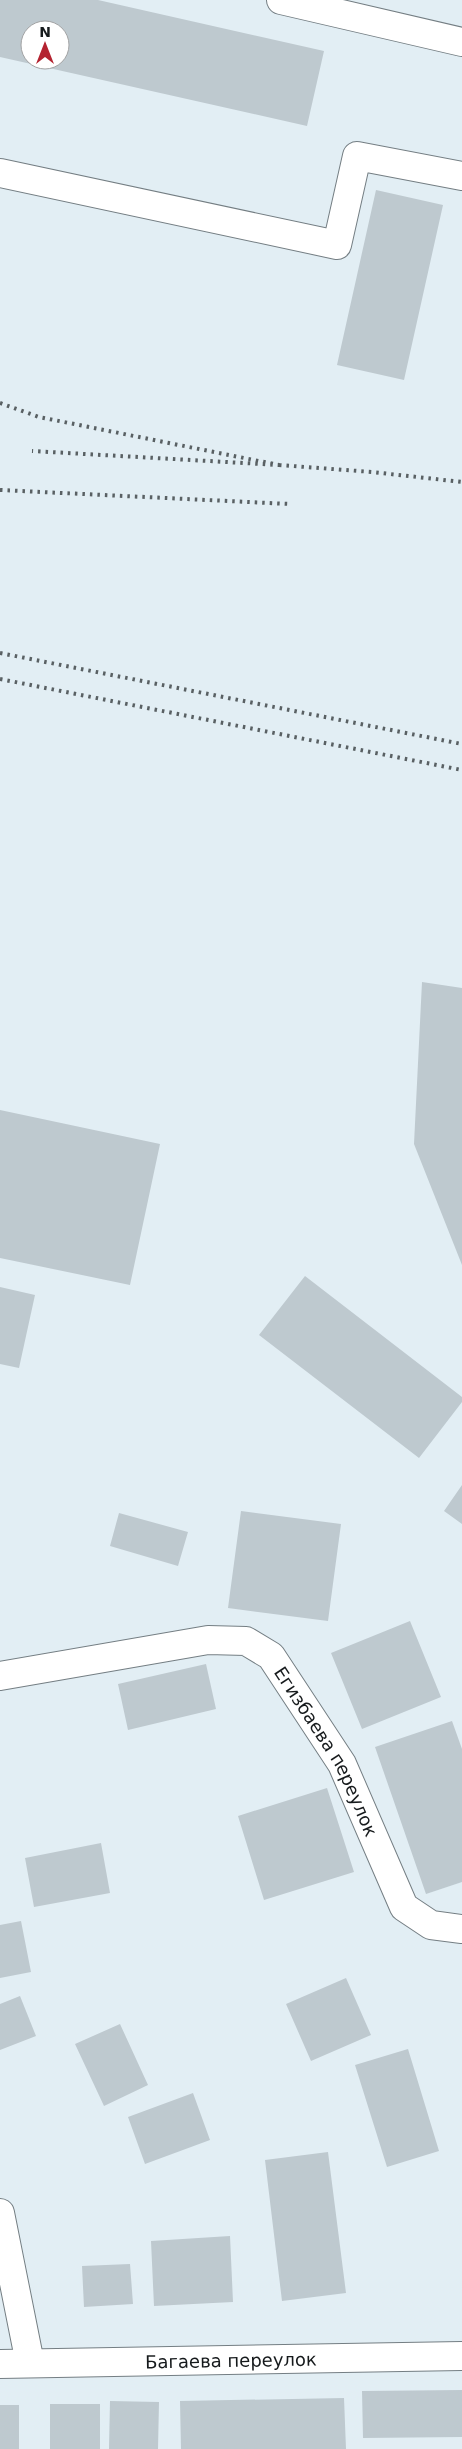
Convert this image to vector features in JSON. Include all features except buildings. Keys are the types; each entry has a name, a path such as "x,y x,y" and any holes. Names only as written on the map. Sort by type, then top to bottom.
{"street":[{"path":"281,0 462,42"},
{"path":"0,173 336,245 357,156 462,176"},
{"name":"Егизбаева переулок","path":"0,1676 208,1640 246,1641 271,1656 342,1764 404,1908 431,1925 462,1929"},
{"path":"0,2214 30,2363"},
{"name":"Багаева переулок","path":"0,2364 462,2356"}],"railway":[{"path":"0,403 39,417 279,465 32,451"},
{"path":"279,465 372,472 462,482"},
{"path":"0,490 290,504"},
{"path":"0,653 462,744"},
{"path":"0,679 462,770"}]}
